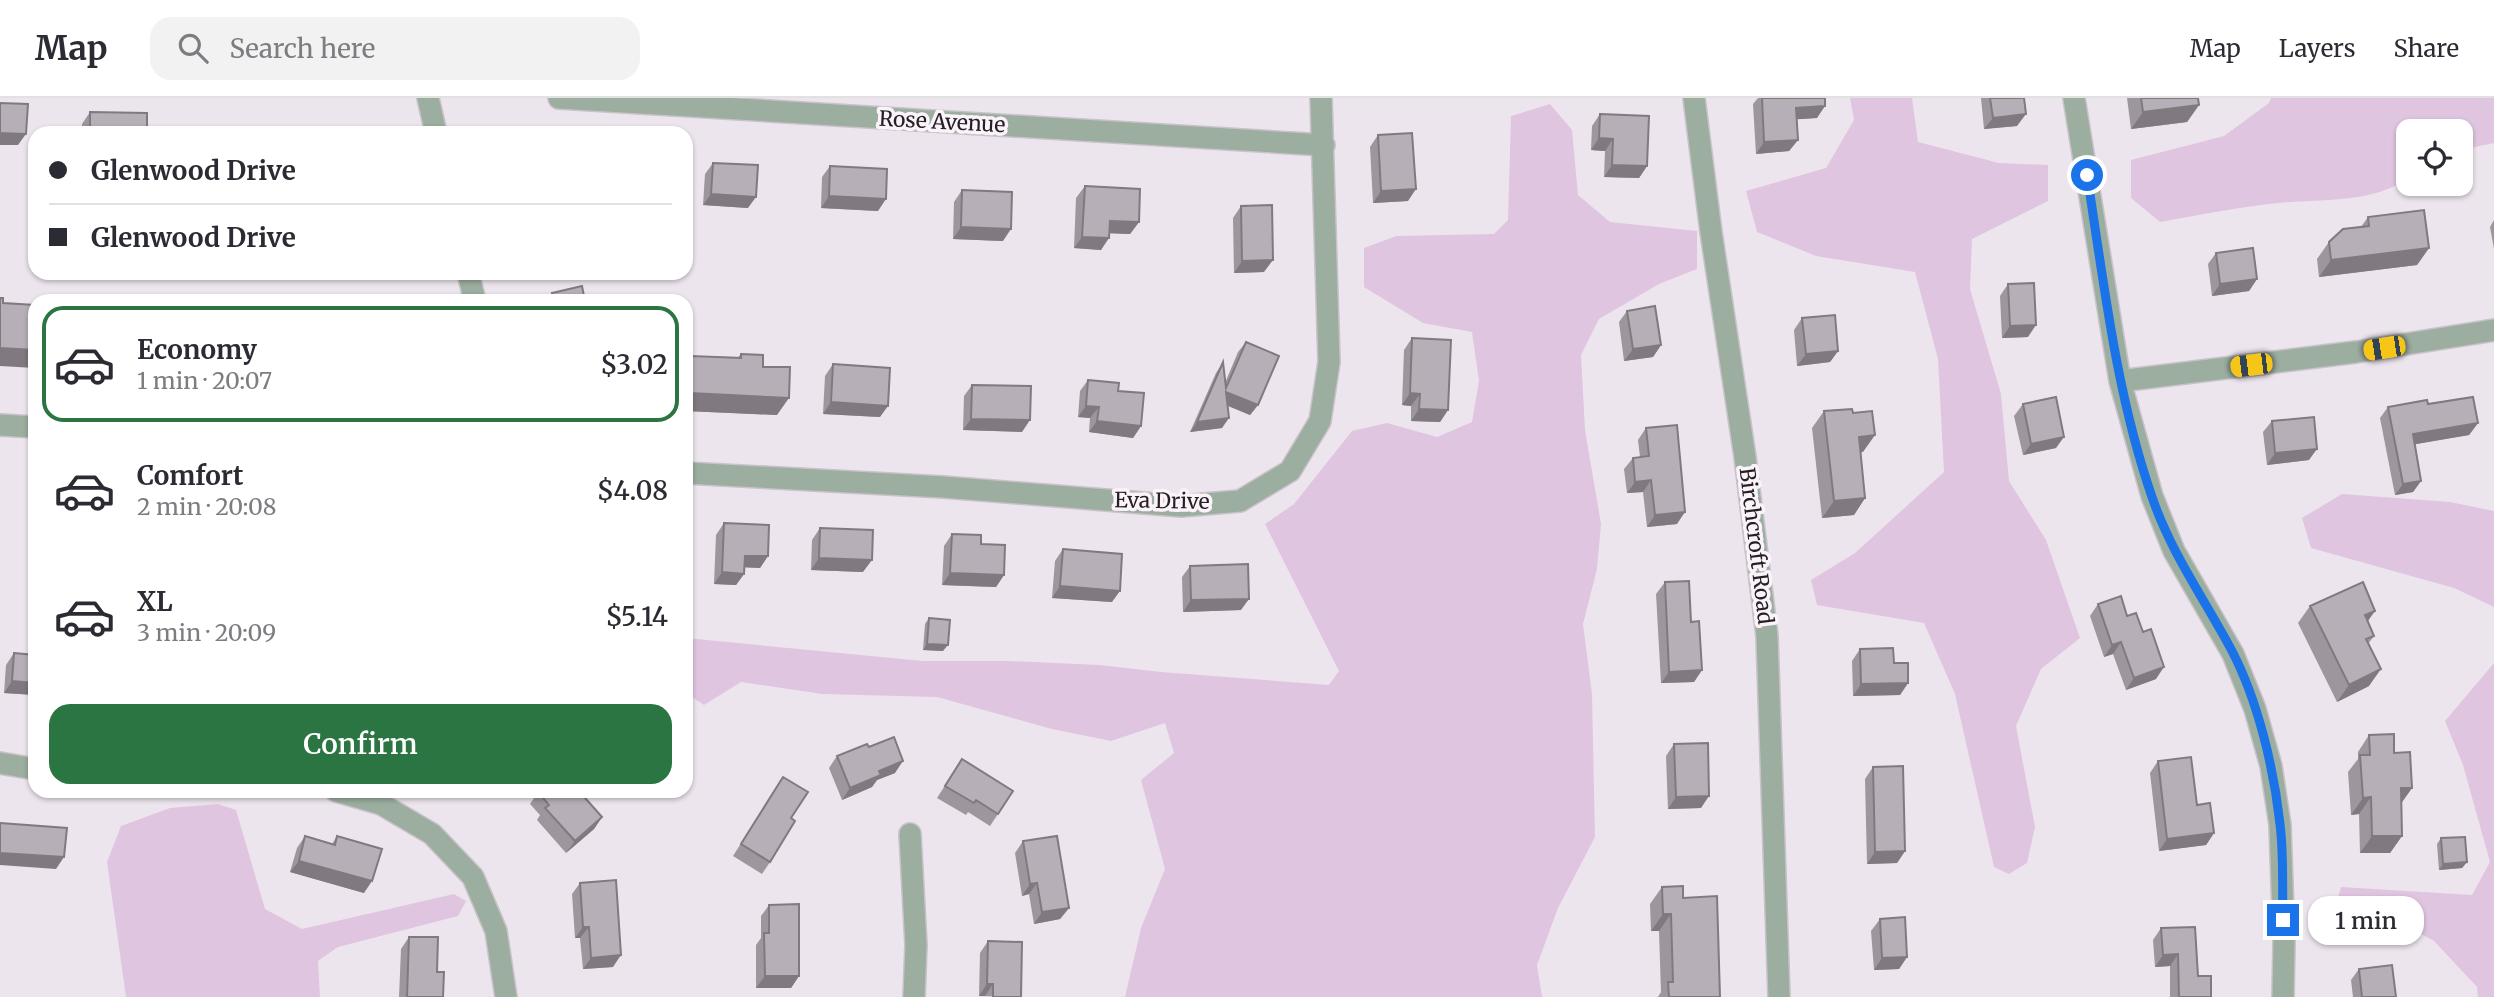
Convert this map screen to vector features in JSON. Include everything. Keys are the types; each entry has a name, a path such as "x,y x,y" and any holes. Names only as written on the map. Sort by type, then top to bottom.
{"street":[{"path":"428,98 434,126"},
{"name":"Rose Avenue","path":"559,98 1324,145"},
{"name":"Eva Drive","path":"693,472 943,487 1181,506 1240,501 1290,471 1320,421 1329,362 1321,98"},
{"name":"Birchcroft Road","path":"1694,98 1768,636 1779,997"},
{"path":"2074,98 2120,381 2152,496 2174,551 2234,653 2255,709 2271,766 2280,825 2283,997"},
{"path":"2120,381 2356,352 2494,330"},
{"path":"0,425 28,427"},
{"path":"0,764 28,768"},
{"path":"360,798 381,804 432,835 473,877 496,931 506,997"},
{"path":"910,834 916,945 914,997"}],"shaded area":[{"path":"1850,98 1912,98 1918,142 1999,163 2048,165 2048,201 1972,239 1970,289 2001,394 2009,481 2046,540 2080,638 2041,669 2016,726 2035,827 2027,863 2009,874 1994,867 1955,694 1924,623 1817,605 1811,580 1855,553 1944,472 1938,359 1915,272 1816,256 1757,232 1746,191 1826,168 1854,120"},
{"path":"2271,98 2494,98 2494,143 2473,147 2473,119 2396,119 2396,185 2378,192 2345,199 2219,211 2160,222 2131,198 2131,160 2224,136 2269,103"},
{"path":"1550,104 1572,130 1578,195 1610,222 1697,231 1697,269 1659,284 1599,319 1581,355 1585,430 1601,524 1597,569 1583,624 1592,694 1595,837 1558,908 1537,965 1542,997 1125,997 1141,928 1165,869 1141,780 1174,753 1165,723 1111,741 1052,729 937,697 822,694 741,682 704,705 693,698 693,639 923,661 1100,665 1329,685 1339,671 1265,524 1294,504 1352,431 1387,423 1437,437 1472,422 1479,381 1472,332 1423,323 1364,287 1364,248 1396,236 1494,234 1508,220 1511,116"},
{"path":"2342,494 2450,502 2494,511 2494,607 2454,588 2311,548 2302,518"},
{"path":"2494,663 2494,997 2478,997 2477,987 2434,941 2401,923 2335,908 2341,887 2472,895 2490,862 2463,765 2445,721"},
{"path":"218,804 236,810 265,909 302,929 454,894 466,901 458,916 338,947 318,961 320,997 126,997 107,862 121,826 170,808"}],"building":[{"path":"1762,98 1825,98 1825,106 1796,108 1798,140 1764,142"},
{"path":"1990,98 2024,98 2026,114 1993,118"},
{"path":"2141,98 2198,98 2199,105 2143,112"},
{"path":"0,103 28,104 26,134 0,133"},
{"path":"90,112 147,113 147,126 90,126"},
{"path":"1600,114 1649,116 1647,166 1612,165 1613,139 1599,138"},
{"path":"1412,133 1416,189 1381,191 1378,135"},
{"path":"713,163 758,165 756,197 711,194"},
{"path":"830,166 887,169 886,199 829,196"},
{"path":"1085,186 1140,189 1139,222 1110,221 1109,238 1082,237"},
{"path":"962,190 1012,192 1011,229 961,227"},
{"path":"1272,205 1273,260 1242,261 1241,206"},
{"path":"2424,210 2429,248 2331,260 2329,242 2343,229 2369,226 2368,217"},
{"path":"2253,248 2257,279 2220,284 2216,253"},
{"path":"2034,283 2036,325 2010,326 2008,284"},
{"path":"582,286 584,294 552,294"},
{"path":"0,298 3,298 3,303 28,305 28,350 0,348"},
{"path":"1655,306 1661,345 1633,349 1627,311"},
{"path":"1835,315 1838,351 1806,354 1802,318"},
{"path":"1412,338 1451,340 1448,410 1419,409 1420,394 1410,393"},
{"path":"1246,342 1279,356 1258,405 1226,392 1229,418 1197,422 1223,362 1226,388"},
{"path":"741,354 763,355 763,367 790,367 789,398 693,393 693,356 741,358"},
{"path":"833,364 890,368 888,406 831,402"},
{"path":"1088,380 1119,383 1118,391 1144,393 1141,426 1097,421 1099,407 1086,406"},
{"path":"972,385 1031,386 1030,420 971,419"},
{"path":"2056,397 2064,437 2031,444 2023,404"},
{"path":"2473,397 2478,423 2413,434 2421,481 2403,484 2388,407 2427,400 2428,404"},
{"path":"1852,409 1853,413 1872,411 1875,435 1859,437 1865,498 1834,501 1824,411"},
{"path":"2314,417 2317,449 2275,453 2272,421"},
{"path":"1677,425 1685,512 1655,515 1651,480 1635,482 1633,458 1649,456 1646,428"},
{"path":"724,523 769,525 768,556 745,556 744,574 722,572"},
{"path":"820,528 873,530 872,560 819,558"},
{"path":"952,534 981,535 981,544 1005,545 1004,575 950,573"},
{"path":"1063,549 1122,554 1120,591 1060,586"},
{"path":"1248,564 1249,599 1191,600 1190,566"},
{"path":"1689,581 1691,622 1699,621 1702,670 1669,672 1665,582"},
{"path":"2363,582 2375,611 2365,615 2374,636 2366,639 2381,669 2349,685 2310,606"},
{"path":"2121,596 2127,616 2136,613 2143,632 2151,629 2164,667 2134,678 2121,642 2112,645 2098,604"},
{"path":"929,618 950,620 948,645 927,644"},
{"path":"1893,648 1894,663 1908,663 1908,683 1861,684 1860,649"},
{"path":"14,653 28,654 28,682 12,681"},
{"path":"2394,734 2394,753 2410,752 2412,788 2401,788 2402,836 2372,836 2371,797 2363,798 2360,755 2370,755 2369,735"},
{"path":"894,737 903,761 879,771 881,775 850,788 837,756"},
{"path":"1708,743 1709,796 1676,797 1674,744"},
{"path":"2191,757 2197,805 2210,803 2214,833 2167,839 2158,761"},
{"path":"962,759 1013,791 998,814 976,800 974,803 945,786"},
{"path":"1903,766 1905,851 1875,852 1873,767"},
{"path":"783,777 808,792 791,818 795,821 770,862 741,844"},
{"path":"543,798 585,798 602,817 575,841 545,808 549,805"},
{"path":"0,823 67,828 64,857 0,853"},
{"path":"305,836 335,845 337,836 382,849 372,881 299,861"},
{"path":"1057,836 1069,908 1042,912 1037,883 1030,884 1023,841"},
{"path":"2465,837 2467,862 2443,864 2441,838"},
{"path":"616,880 621,955 591,958 589,927 583,927 580,883"},
{"path":"1683,886 1683,898 1717,896 1720,997 1669,997 1668,982 1673,982 1671,914 1663,914 1662,887"},
{"path":"799,904 799,976 765,976 764,933 769,933 769,905"},
{"path":"1905,917 1907,957 1882,958 1880,919"},
{"path":"2195,927 2198,976 2211,976 2211,997 2179,997 2178,954 2163,955 2161,928"},
{"path":"409,937 438,937 437,972 444,972 443,997 407,997"},
{"path":"988,941 1022,942 1021,997 993,997 993,984 987,984"},
{"path":"2392,965 2396,997 2362,997 2359,969"}],"route":[{"path":"2087,175 2120,381 2152,496 2174,551 2234,653 2255,709 2271,766 2280,825 2283,920"}]}
